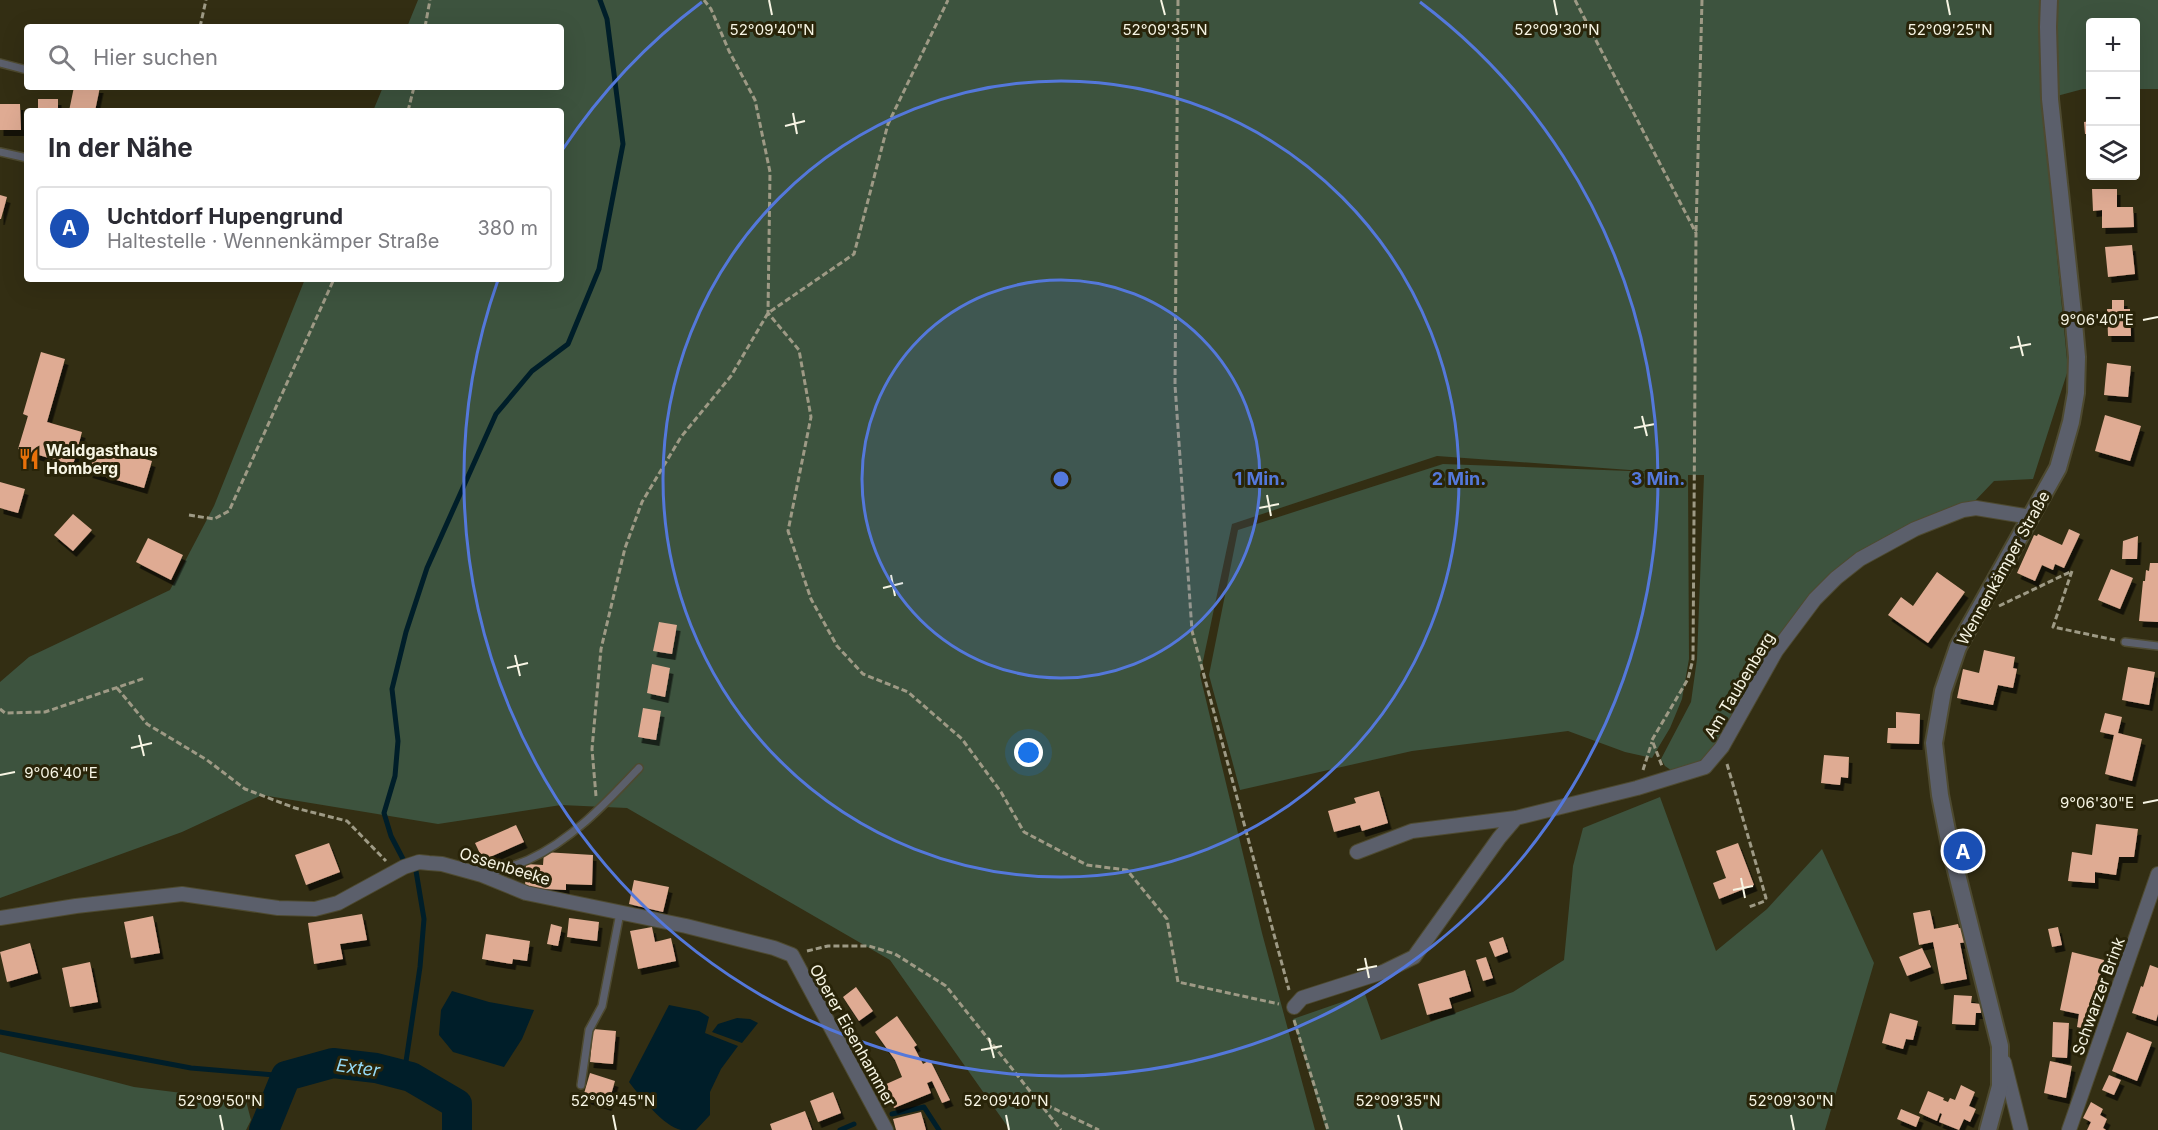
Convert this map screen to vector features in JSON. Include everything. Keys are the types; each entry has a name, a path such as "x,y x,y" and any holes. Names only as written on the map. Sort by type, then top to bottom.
{"street":[{"name":"Wennenkämper Straße","path":"1988,1130 2000,1086 2000,1046 1950,846 1940,795 1934,743 1943,691 1958,647 2058,468 2071,422 2077,369 2069,265 2050,99 2049,0"},
{"name":"Am Taubenberg","path":"1357,852 1412,831 1516,818 1637,788 1705,767 1722,747 1776,651 1815,599 1860,559 1915,529 1963,510 1976,508 2031,517"},
{"path":"1294,1006 1302,998 1383,972 1414,957 1499,838 1516,818"},
{"name":"Ossenbeeke","path":"0,918 76,906 182,894 278,908 315,909 338,903 396,871 419,862 442,864 482,875 526,893 686,926 774,948 792,955"},
{"name":"Schwarzer Brink","path":"2069,1130 2158,874"},
{"name":"Oberer Eisenhammer","path":"792,955 886,1130"},
{"path":"2000,1046 2021,1130"}],"lane":[{"path":"0,63 24,69"},
{"path":"0,152 24,157"},
{"path":"2125,642 2158,646"},
{"path":"482,875 532,858 565,837 598,810 639,768"},
{"path":"581,1085 589,1030 602,1006 620,914"}],"path":[{"path":"201,24 206,0"},
{"path":"426,24 430,0"},
{"path":"704,0 711,9 729,51 755,100 770,172 768,313 799,350 811,417 788,531 811,599 837,646 863,674 908,692 962,740 1001,792 1024,832 1088,865 1127,870 1167,919 1178,982 1294,1006"},
{"path":"598,810 591,749 601,649 625,548 642,502 681,437 731,376 768,313 854,254 888,124 948,0"},
{"path":"1178,0 1175,385 1192,631 1294,1006 1293,1017 1328,1130"},
{"path":"1575,0 1696,232"},
{"path":"1637,788 1652,740 1688,679 1693,659 1696,232 1702,0"},
{"path":"409,108 413,90"},
{"path":"189,515 214,519 229,511 332,282"},
{"path":"1980,609 2003,606 2072,571 2053,627 2125,642"},
{"path":"0,709 5,713 45,712 145,678"},
{"path":"117,688 147,724 207,760 245,789 295,808 346,821 396,871"},
{"path":"1652,740 1661,765 1667,772 1680,776"},
{"path":"1722,747 1749,845 1767,898 1749,907"},
{"path":"792,955 828,946 869,945 895,954 946,986 1061,1130"},
{"path":"1038,1101 1099,1130"}],"green space":[{"path":"418,0 2158,0 2158,89 2140,89 2140,18 2086,18 2086,89 2042,100 2068,370 2033,479 1994,481 1972,504 1835,575 1703,764 1675,773 1665,766 1661,759 1691,702 1697,659 1704,475 1688,475 1689,659 1682,699 1670,728 1652,758 1625,752 1568,731 1412,751 1240,790 1209,675 1238,530 1443,464 1657,472 1437,456 1232,524 1200,675 1262,933 1315,1130 1010,1130 890,960 627,808 561,805 438,824 262,795 182,832 0,898 0,682 29,657 170,590 214,506 304,282 564,282 564,108 374,108 382,90 564,90 564,24 408,24"},
{"path":"1660,797 1716,951 1767,909 1822,849 1874,963 1825,1130 1326,1130 1293,1019 1365,994 1381,1040 1513,992 1564,960 1573,866 1583,828"},
{"path":"0,1052 134,1087 246,1101 251,1120 246,1130 0,1130"}],"water":[{"path":"452,991 489,1002 534,1010 522,1039 504,1067 453,1052 439,1035 441,1010"},
{"path":"669,1005 699,1011 709,1017 705,1033 738,1046 721,1069 710,1092 710,1115 696,1130 681,1130 667,1123 652,1110 629,1082"},
{"path":"737,1018 750,1019 758,1023 742,1043 712,1032 718,1024"}],"building":[{"path":"73,90 99,90 96,108 70,108"},
{"path":"38,99 58,99 58,108 38,108"},
{"path":"0,104 20,104 21,130 0,130"},
{"path":"2092,189 2117,189 2117,207 2133,207 2134,227 2102,228 2102,210 2093,211"},
{"path":"0,195 7,197 1,219 0,219"},
{"path":"2132,245 2135,274 2108,277 2105,247"},
{"path":"2112,300 2124,300 2124,309 2130,309 2131,336 2108,336 2107,309 2112,309"},
{"path":"41,352 65,359 47,422 82,432 73,465 18,449 28,416 23,414"},
{"path":"2107,363 2131,366 2128,397 2104,395"},
{"path":"2105,415 2141,426 2130,461 2095,451"},
{"path":"97,445 152,461 144,488 89,472"},
{"path":"0,482 25,489 18,513 0,508"},
{"path":"73,514 92,530 73,551 54,535"},
{"path":"2069,529 2080,534 2064,568 2055,564 2053,570 2042,565 2035,581 2017,573 2034,535 2038,534 2062,545"},
{"path":"2138,536 2137,559 2122,559 2123,541"},
{"path":"148,538 183,555 171,580 136,562"},
{"path":"2150,563 2158,563 2158,622 2139,621 2143,581 2145,581 2146,570 2149,571"},
{"path":"2111,569 2133,578 2120,609 2098,600"},
{"path":"1937,572 1965,592 1928,643 1888,615 1901,597 1913,606"},
{"path":"659,622 677,625 672,654 653,651"},
{"path":"1984,650 2015,657 2013,668 2017,669 2013,688 1998,685 1993,705 1957,698 1963,669 1979,673"},
{"path":"652,664 670,668 665,697 647,693"},
{"path":"2128,667 2155,672 2149,705 2122,700"},
{"path":"643,708 661,711 656,740 638,737"},
{"path":"1896,712 1920,714 1919,744 1887,743 1888,728 1896,728"},
{"path":"2105,713 2122,717 2118,733 2142,739 2132,781 2105,774 2114,735 2100,732"},
{"path":"1824,755 1849,757 1848,778 1841,777 1840,785 1821,783"},
{"path":"1379,791 1388,823 1362,831 1360,825 1334,832 1328,811 1356,803 1354,798"},
{"path":"2096,824 2138,829 2134,857 2119,857 2116,875 2095,872 2095,883 2068,881 2072,852 2092,855"},
{"path":"516,825 524,842 483,860 475,843"},
{"path":"329,843 340,872 306,885 295,855"},
{"path":"1738,843 1754,885 1719,899 1713,883 1726,878 1716,851"},
{"path":"544,852 593,855 592,885 566,884 566,890 525,888 526,864 543,865"},
{"path":"634,880 669,887 663,912 629,904"},
{"path":"1930,910 1934,929 1958,924 1959,928 1965,927 1968,942 1960,943 1967,979 1941,984 1933,942 1919,945 1913,913"},
{"path":"362,914 367,940 340,944 343,959 314,964 308,923"},
{"path":"153,916 160,953 131,958 124,922"},
{"path":"569,918 599,922 597,941 567,937"},
{"path":"551,924 562,927 558,946 547,944"},
{"path":"652,927 655,942 671,938 676,961 638,969 630,931"},
{"path":"2058,927 2062,945 2052,947 2048,929"},
{"path":"486,934 530,941 527,961 513,959 512,964 482,959"},
{"path":"1503,937 1508,952 1495,957 1489,942"},
{"path":"30,943 38,973 7,982 0,952"},
{"path":"1922,948 1931,967 1907,976 1899,957"},
{"path":"2072,952 2104,960 2090,1030 2077,1027 2079,1014 2060,1010"},
{"path":"1486,957 1493,978 1483,981 1476,960"},
{"path":"90,962 98,1002 70,1007 62,968"},
{"path":"2150,965 2158,968 2156,1021 2132,1013"},
{"path":"1465,970 1471,991 1449,998 1452,1008 1427,1015 1418,984"},
{"path":"856,987 873,1011 859,1021 843,997"},
{"path":"1954,995 1972,996 1971,1003 1982,1004 1981,1013 1976,1013 1975,1025 1952,1024"},
{"path":"1890,1013 1918,1021 1913,1040 1906,1039 1903,1049 1882,1043"},
{"path":"897,1016 917,1045 914,1047 923,1064 930,1060 950,1100 942,1103 932,1081 927,1083 931,1093 894,1108 884,1085 902,1077 895,1060 875,1032"},
{"path":"2053,1022 2069,1023 2067,1058 2052,1057"},
{"path":"593,1029 616,1031 613,1064 590,1062"},
{"path":"2127,1032 2152,1042 2137,1081 2112,1071"},
{"path":"2050,1061 2072,1066 2066,1098 2044,1093"},
{"path":"590,1073 615,1081 608,1105 583,1097"},
{"path":"2109,1075 2121,1080 2114,1095 2102,1090"},
{"path":"1961,1085 1975,1092 1969,1106 1976,1109 1970,1122 1964,1119 1959,1130 1939,1122 1942,1114 1940,1113 1937,1121 1919,1113 1928,1091 1948,1102 1950,1098 1955,1100"},
{"path":"833,1092 841,1113 818,1122 810,1101"},
{"path":"2091,1102 2103,1109 2100,1115 2107,1119 2103,1128 2106,1130 2087,1130 2091,1122 2083,1118"},
{"path":"1901,1109 1920,1117 1916,1127 1897,1119"},
{"path":"805,1111 812,1130 772,1130 770,1124"},
{"path":"921,1112 926,1130 896,1130 893,1119"}],"waterway":[{"path":"403,859 391,836 384,813 395,776 398,741 392,689 406,632 427,568 496,414 532,371 568,344 599,269 623,144 607,19 600,0"},
{"path":"404,1075 420,967 424,919 416,871"},
{"path":"0,1032 191,1068 286,1076"},
{"name":"Exter","path":"264,1130 286,1076 333,1063 376,1068 411,1077 457,1104 457,1130"},
{"path":"892,1114 924,1107 939,1130"},
{"path":"840,1130 854,1124"}],"place":[{"name":"Waldgasthaus Homberg","path":"29,459"},
{"name":"Uchtdorf Hupengrund","path":"1963,851"}]}
